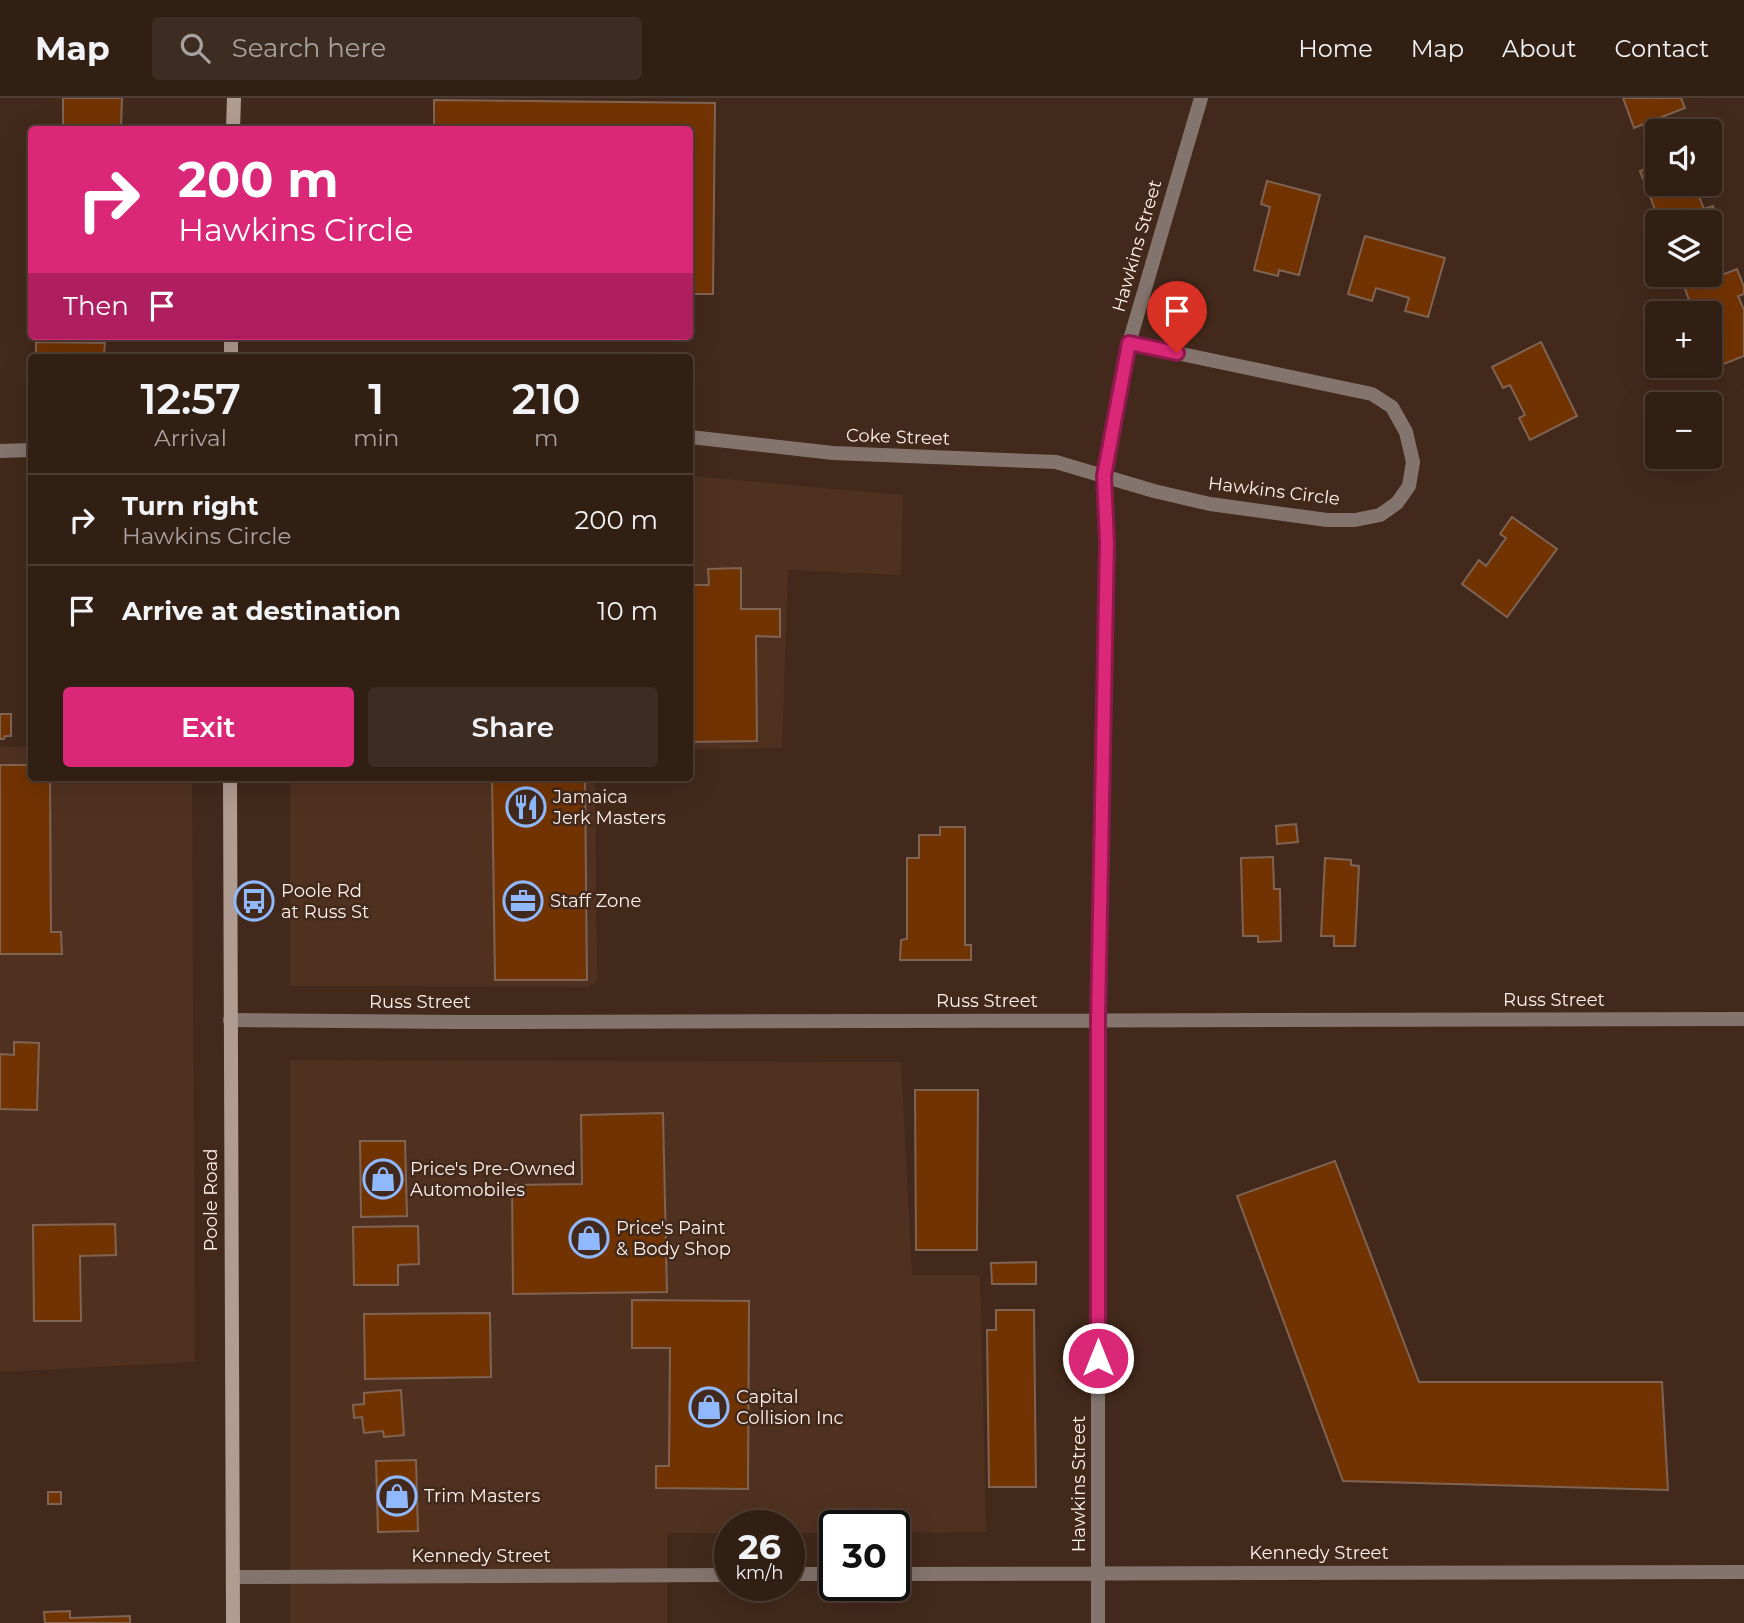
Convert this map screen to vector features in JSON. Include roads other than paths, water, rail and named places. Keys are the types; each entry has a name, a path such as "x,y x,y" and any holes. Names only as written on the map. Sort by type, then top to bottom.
{"main road":[{"path":"233,98 233,126"},
{"name":"Poole Road","path":"230,781 233,1623"}],"street":[{"name":"Hawkins Street","path":"1098,1623 1098,1020 1107,542 1104,476 1129,343 1201,98"},
{"name":"Hawkins Circle","path":"1104,476 1210,504 1327,520 1356,520 1380,515 1397,503 1409,486 1413,461 1406,432 1392,407 1372,394 1129,343"},
{"name":"Coke Street","path":"693,437 834,453 1056,462 1104,476"},
{"path":"0,451 28,450"},
{"name":"Russ Street","path":"229,1020 459,1022 1744,1019"},
{"name":"Kennedy Street","path":"910,1574 1744,1572"},
{"name":"Kennedy Street","path":"233,1577 714,1574"}],"place":[{"name":"Jamaica Jerk Masters","path":"526,807"},
{"name":"Poole Rd at Russ St","path":"254,901"},
{"name":"Staff Zone","path":"523,901"},
{"name":"Price's Pre-Owned Automobiles","path":"383,1179"},
{"name":"Price's Paint & Body Shop","path":"589,1238"},
{"name":"Capital Collision Inc","path":"709,1407"},
{"name":"Trim Masters","path":"397,1496"}]}
